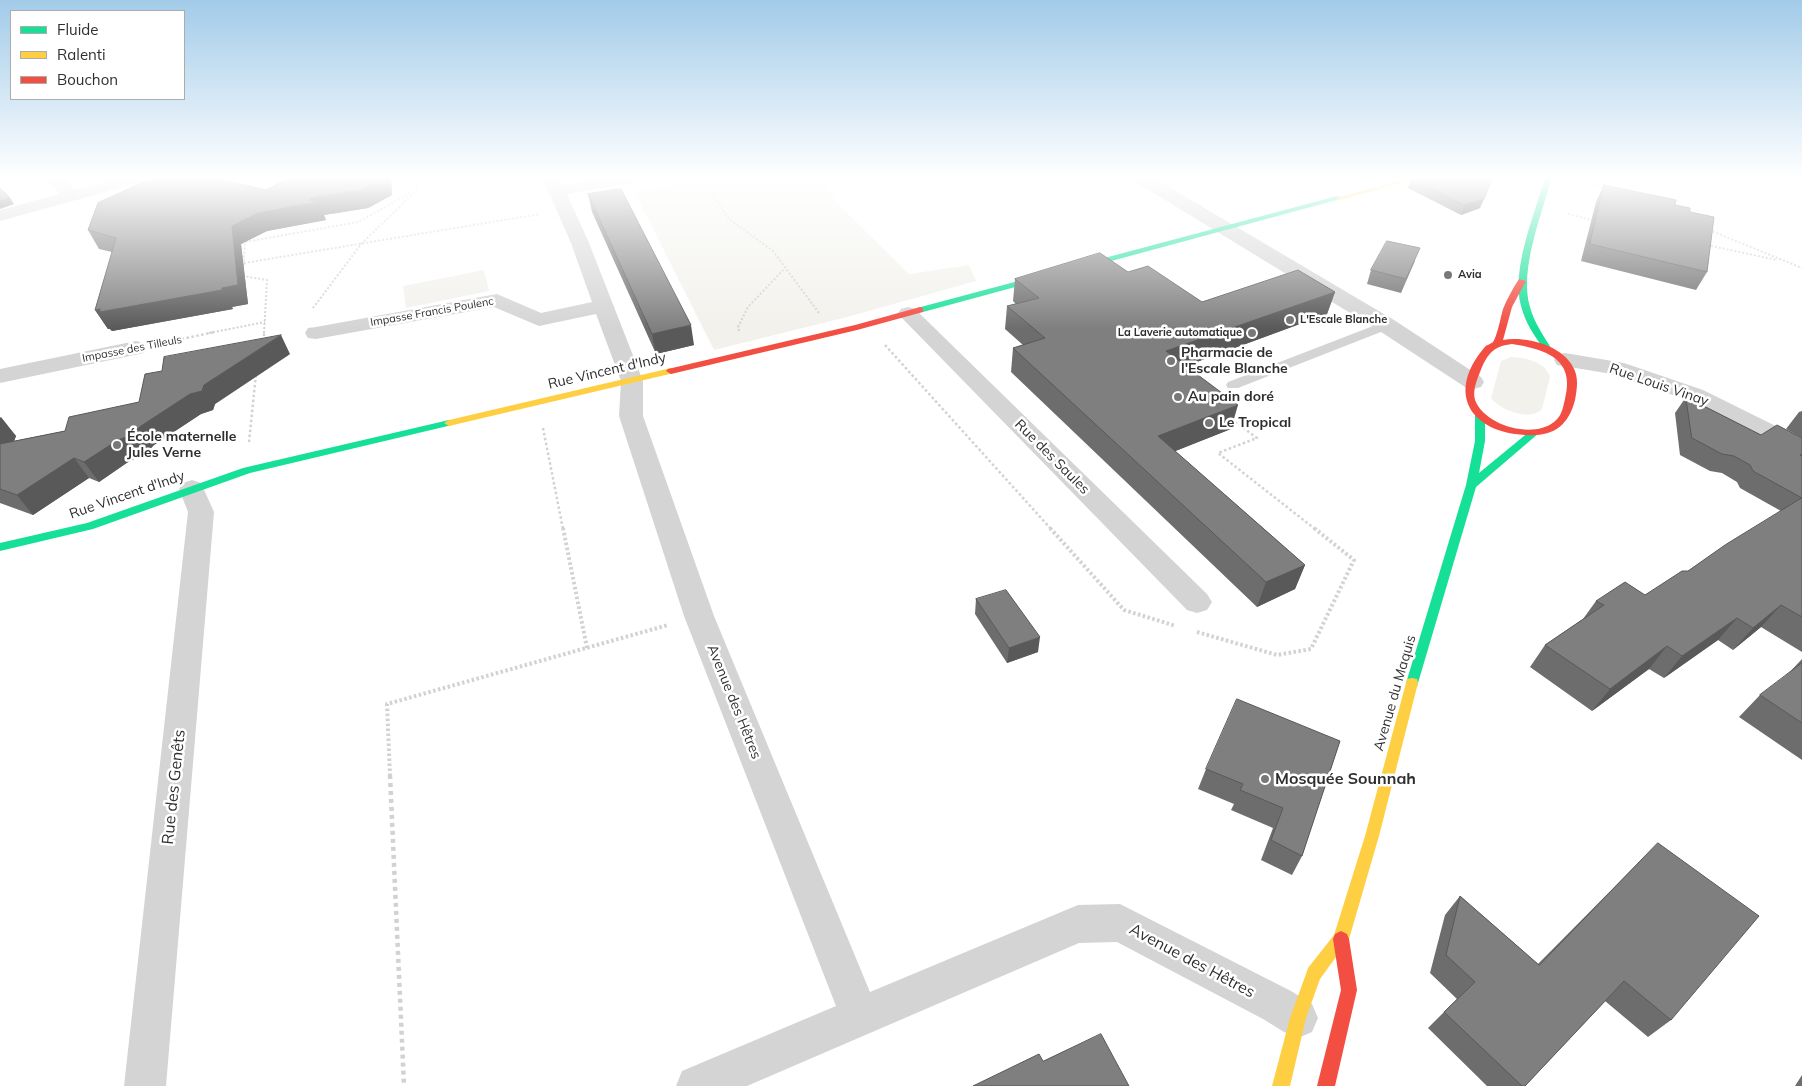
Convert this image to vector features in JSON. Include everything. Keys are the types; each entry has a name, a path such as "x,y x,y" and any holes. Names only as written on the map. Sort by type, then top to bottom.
{"main road":[{"name":"Rue Vincent d'Indy","path":"0,547 89,526 247,470 833,333 1224,228"},
{"name":"Avenue du Maquis","path":"1522,280 1522,298 1525,311 1533,327 1574,377 1572,397 1564,420 1548,430 1534,432 1516,431 1495,424 1480,415 1471,403 1469,395 1473,382 1522,280 1535,228"},
{"path":"1490,349 1526,342 1556,354"},
{"name":"Avenue du Maquis","path":"1281,1086 1298,1018 1314,974 1341,939 1372,836 1406,704 1471,485 1478,456 1481,428 1480,415"},
{"name":"Avenue du Maquis","path":"1471,485 1534,432"},
{"name":"Avenue du Maquis","path":"1326,1086 1349,990 1341,939"}],"street":[{"path":"572,228 632,381"},
{"path":"1224,228 1386,325 1473,382"},
{"name":"Impasse Francis Poulenc","path":"312,323 497,300 539,320 604,306"},
{"name":"Rue des Saules","path":"908,313 1196,602"},
{"path":"1419,347 1441,354 1490,349"},
{"name":"Impasse des Tilleuls","path":"0,376 136,348"},
{"name":"Rue Louis Vinay","path":"1556,354 1616,368 1694,395 1802,449"},
{"name":"Avenue des Hêtres","path":"632,381 631,416 699,616 860,1016"},
{"name":"Rue des Genêts","path":"145,1086 202,512 192,489"},
{"name":"Avenue des Hêtres","path":"697,1086 1078,924 1120,923 1298,1018"}],"lane":[{"path":"1233,385 1386,325"}],"path":[{"path":"264,343 267,280 243,276 245,242 326,228"},
{"path":"312,323 362,243 378,228"},
{"path":"244,263 456,228"},
{"path":"741,228 773,251 833,333"},
{"path":"1704,228 1802,268"},
{"path":"1702,243 1787,262"},
{"path":"748,307 785,267"},
{"name":"Impasse des Tilleuls","path":"136,348 264,322"},
{"path":"881,341 1124,610 1181,627"},
{"path":"247,470 254,386 258,369"},
{"path":"1191,630 1276,655 1311,649 1354,560 1218,454 1257,438 1225,415"},
{"path":"542,420 587,648"},
{"path":"404,1086 387,704 699,616"}],"shaded area":[{"path":"652,228 862,228 909,274 969,265 976,281 847,317 714,350"},
{"path":"484,270 489,291 406,308 403,286"},
{"path":"1511,357 1534,361 1548,372 1550,377 1542,409 1537,413 1515,413 1501,407 1491,398 1501,361"}],"building":[{"path":"89,228 232,228 238,285 222,288 222,290 100,312 100,309 95,310 116,238 88,230"},
{"path":"603,228 641,228 691,325 652,334"},
{"path":"1594,228 1713,228 1707,272 1590,244"},
{"path":"1387,241 1420,248 1406,279 1371,270"},
{"path":"1100,253 1128,272 1148,266 1202,302 1298,270 1335,292 1166,351 1238,405 1158,436 1305,565 1266,582 1013,348 1045,338 1007,306 1039,298 1015,279"},
{"path":"281,335 204,385 202,391 190,394 129,436 118,440 84,462 74,458 17,495 0,489 0,444 65,431 69,417 139,402 145,374 162,371 164,357"},
{"path":"1686,397 1761,435 1777,425 1802,438 1802,454 1800,455 1802,456 1802,498 1753,471 1750,465 1734,456 1722,454 1692,438"},
{"path":"1802,498 1802,617 1781,605 1753,628 1737,618 1682,656 1667,646 1610,689 1545,645 1604,605 1596,601 1625,582 1645,595 1682,571 1688,571 1725,545"},
{"path":"1006,590 1040,637 1009,648 976,599"},
{"path":"1802,663 1802,723 1760,695"},
{"path":"1237,699 1340,741 1302,856 1271,840 1283,808 1240,790 1243,784 1206,769"},
{"path":"1658,843 1759,916 1671,1020 1624,981 1525,1086 1522,1086 1444,1012 1475,982 1446,955 1460,896 1539,965"},
{"path":"1101,1034 1129,1086 973,1086 1039,1054 1043,1061"}],"traffic: fast":[{"path":"920,310 1229,228"},
{"path":"1535,228 1524,273 1524,300 1527,313 1547,348"},
{"path":"1412,683 1471,485 1480,441 1480,415"},
{"path":"0,547 89,526 247,470 449,423"},
{"path":"1471,485 1534,433"}],"traffic: slow":[{"path":"449,423 671,371"},
{"path":"1281,1086 1298,1018 1314,974 1341,939 1372,836 1412,683"}],"traffic: jam":[{"path":"1497,343 1508,307 1522,281"},
{"path":"671,371 857,327 920,310"},
{"path":"1512,341 1527,343 1552,352 1562,358 1569,367 1572,378 1572,391 1568,407 1562,421 1549,429 1527,432 1515,431 1492,424 1482,417 1470,399 1473,379 1486,351 1495,344 1512,341"},
{"path":"1326,1086 1349,990 1341,939"}],"place":[{"name":"Avia","path":"1448,275"},
{"name":"L'Escale Blanche","path":"1290,320"},
{"name":"La Laverie automatique","path":"1252,333"},
{"name":"Pharmacie de l'Escale Blanche","path":"1171,361"},
{"name":"Au pain doré","path":"1178,397"},
{"name":"Le Tropical","path":"1209,423"},
{"name":"École maternelle Jules Verne","path":"117,445"},
{"name":"Mosquée Sounnah","path":"1265,779"}]}
